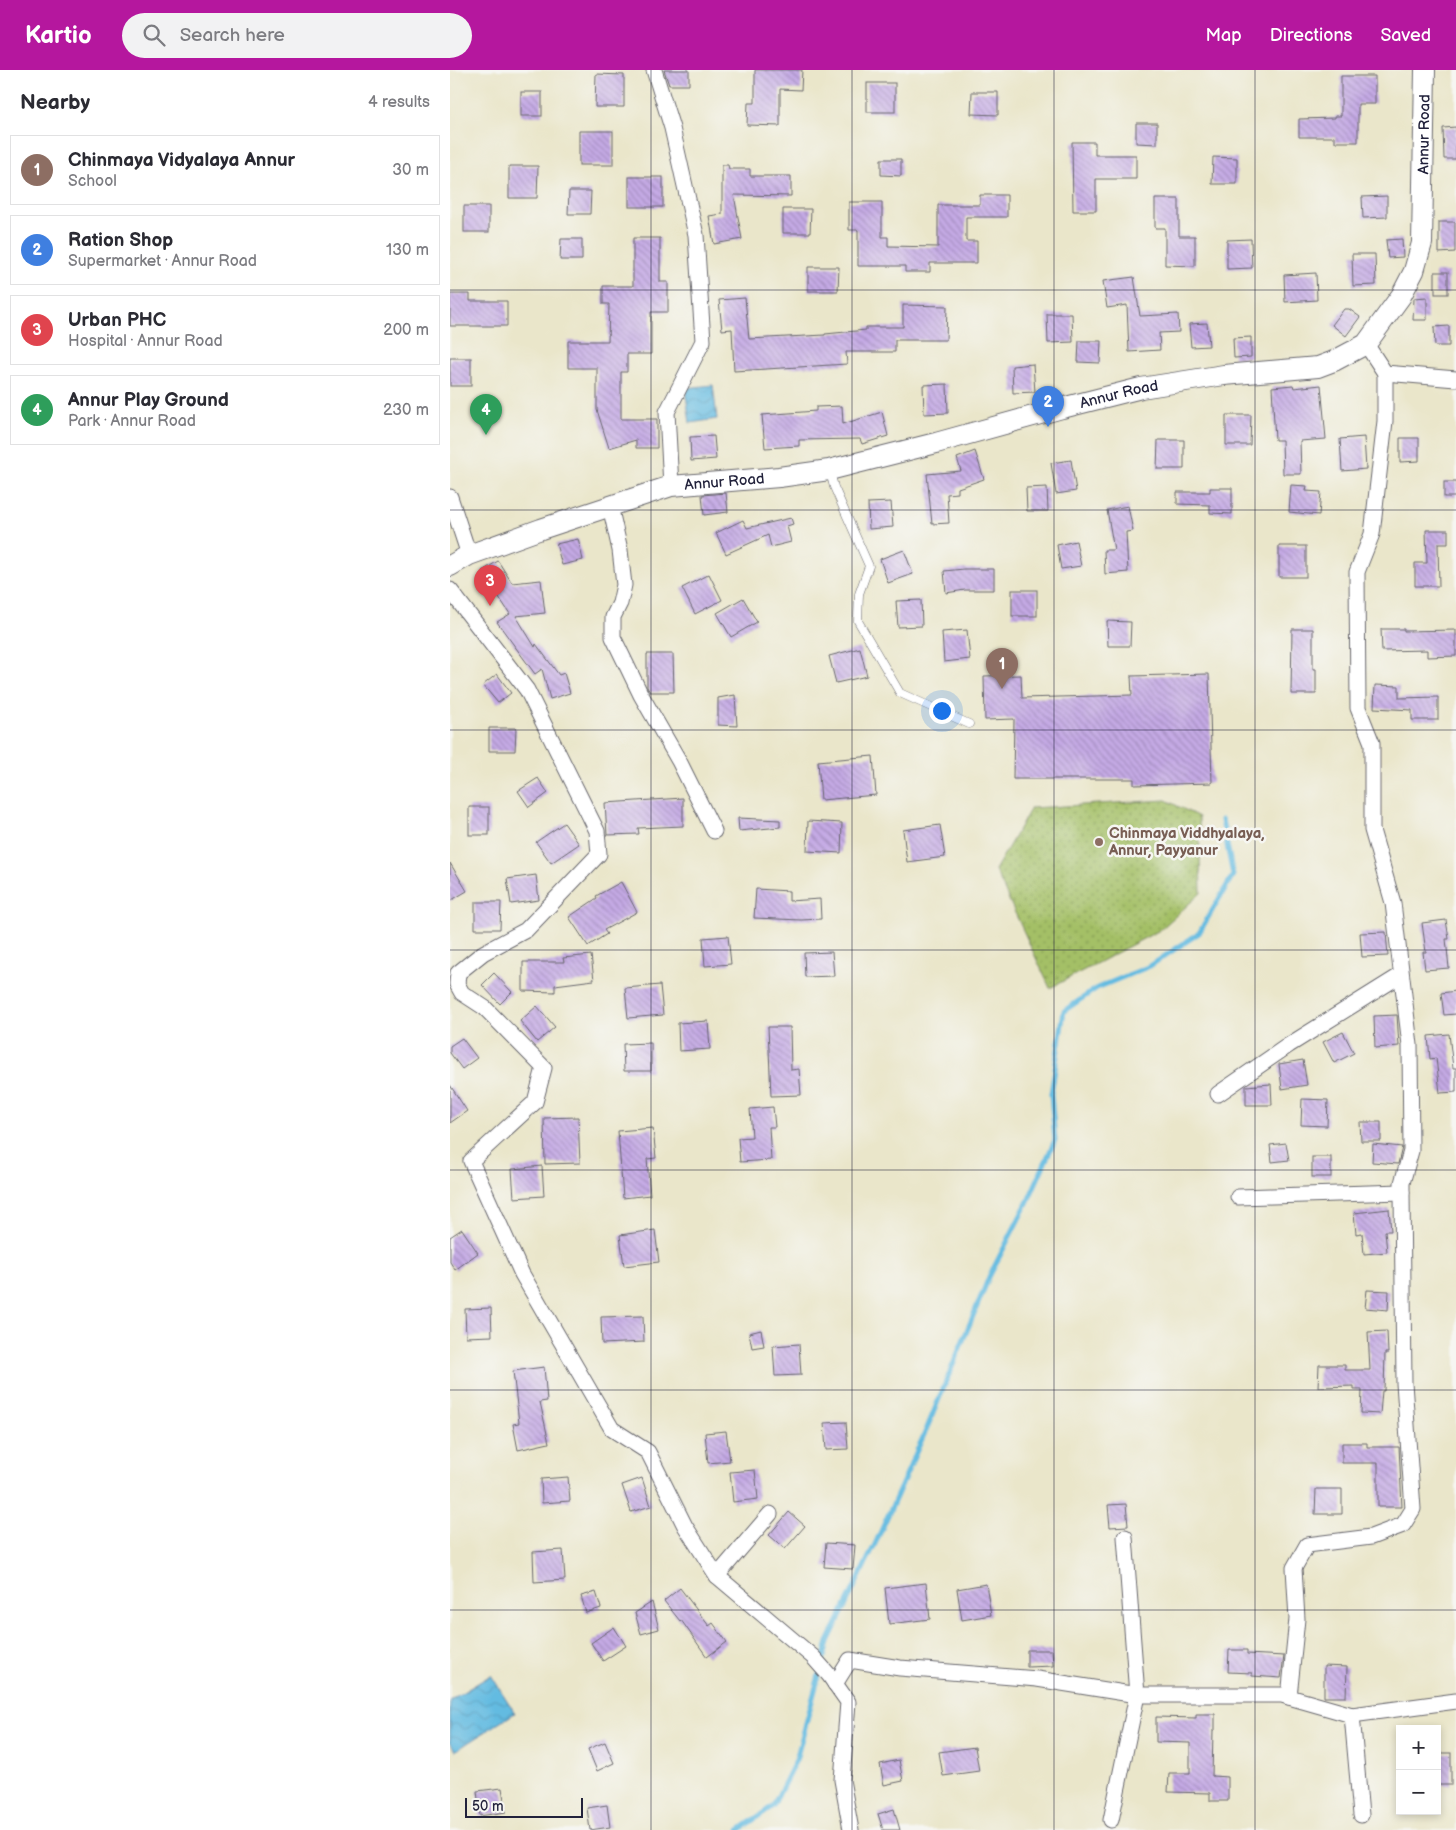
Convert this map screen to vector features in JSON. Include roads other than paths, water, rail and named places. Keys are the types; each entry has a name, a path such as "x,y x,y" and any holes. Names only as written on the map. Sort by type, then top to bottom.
{"main road":[{"name":"Annur Road","path":"450,566 469,555 672,486 780,477 829,470 1141,388 1224,375 1318,366 1334,361 1366,344 1401,296 1414,271 1422,243 1425,70"}],"street":[{"path":"654,70 672,128 696,235 703,341 667,412 672,486"},
{"path":"1288,1697 1297,1619 1294,1568 1307,1545 1371,1537 1403,1525 1412,1509 1404,1382 1402,1192 1402,1183 1411,1150 1410,1045 1393,903 1372,830 1372,744 1358,708 1357,572 1372,534 1385,421 1385,373 1366,344"},
{"path":"1385,373 1456,379"},
{"path":"450,497 469,555"},
{"path":"610,506 620,550 624,585 620,603 613,617 614,637 641,695 679,761 714,830"},
{"path":"450,590 527,690 597,831 599,854 526,930 483,953 458,973 456,984 462,993 485,1008 544,1068 535,1102 471,1160 522,1274 612,1429 648,1452 685,1526 717,1576 813,1657 848,1702 842,1780 851,1830"},
{"path":"1218,1094 1290,1045 1401,975"},
{"path":"1238,1197 1402,1192"},
{"path":"717,1576 770,1514"},
{"path":"1111,1820 1137,1696 1125,1536"},
{"path":"832,1679 850,1660 900,1668 1037,1680 1137,1696 1282,1695 1352,1714 1456,1701"},
{"path":"1352,1714 1361,1816"}],"lane":[{"path":"829,470 834,487 869,566 859,594 858,621 900,693 969,724"}],"water":[{"path":"713,385 717,419 690,423 685,388"},
{"path":"491,1675 515,1713 455,1751 450,1742 450,1700"}],"waterway":[{"path":"739,1830 773,1806 796,1760 828,1642 876,1542 927,1428 989,1277 1028,1201 1055,1140 1051,1094 1064,1011 1097,988 1150,966 1199,933 1233,875 1222,820"}],"place":[{"name":"Ration Shop","path":"1048,427"},
{"name":"Annur Play Ground","path":"486,435"},
{"name":"Urban PHC","path":"490,606"},
{"name":"Chinmaya Vidyalaya Annur","path":"1002,689"},
{"name":"Chinmaya Viddhyalaya, Annur, Payyanur","path":"1099,842"}]}
